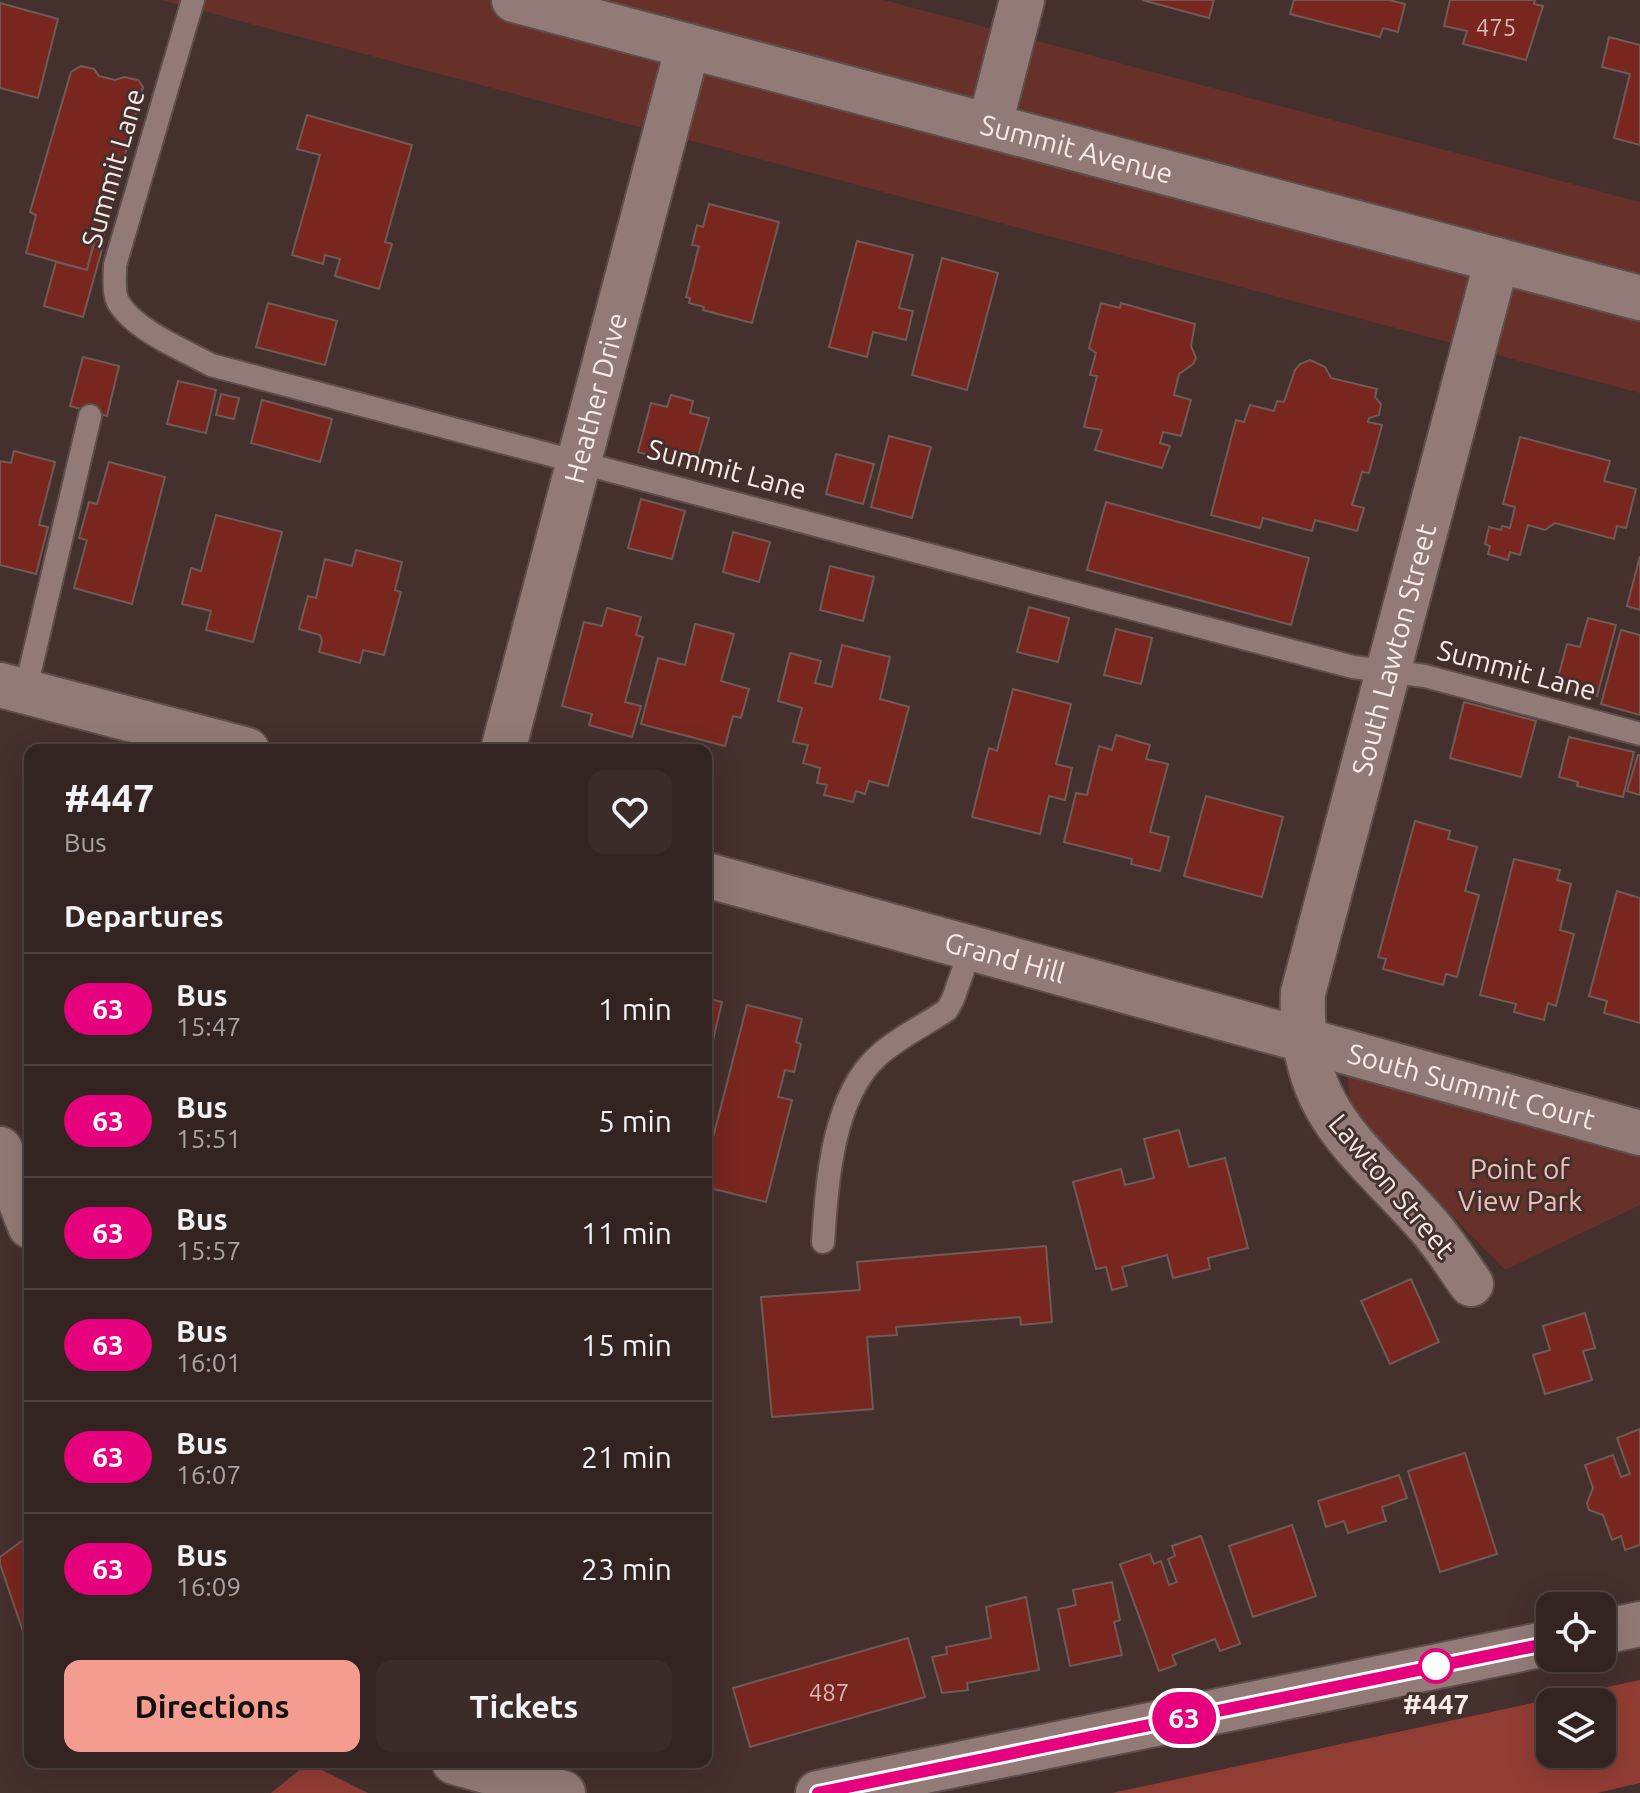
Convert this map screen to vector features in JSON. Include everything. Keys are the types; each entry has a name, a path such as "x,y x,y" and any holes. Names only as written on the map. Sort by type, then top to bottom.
{"street":[{"name":"Summit Avenue","path":"514,0 1640,298"},
{"path":"990,124 1022,0"},
{"name":"Heather Drive","path":"505,744 688,46"},
{"name":"South Lawton Street","path":"1304,1040 1303,993 1497,260"},
{"path":"13,689 222,744"},
{"name":"Grand Hill","path":"712,877 1304,1040"},
{"name":"South Summit Court","path":"1304,1040 1640,1133"},
{"name":"Lawton Street","path":"1304,1040 1312,1080 1331,1116 1354,1149 1429,1226 1471,1284"},
{"path":"0,1149 24,1211"},
{"path":"1616,1629 1640,1624"},
{"path":"818,1793 1536,1646"},
{"path":"475,1768 563,1793"}],"lane":[{"name":"Summit Lane","path":"193,0 115,265 118,301 148,330 211,365 1353,667 1425,676 1640,734"},
{"path":"13,689 90,416"},
{"path":"823,1242 828,1176 841,1125 863,1072 879,1055 947,1010 971,948"}],"green space":[{"path":"161,0 884,0 1640,202 1640,393"},
{"name":"Point of View Park","path":"1347,1066 1640,1145 1640,1205 1505,1270 1350,1111"}],"shaded area":[{"path":"1640,1680 1640,1783 1597,1793 1112,1793 1536,1702 1536,1768 1616,1768 1616,1688 1603,1688"},
{"path":"302,1768 318,1768 368,1793 271,1793"}],"building":[{"path":"1142,0 1214,0 1209,18"},
{"path":"1294,0 1389,0 1405,4 1398,32 1383,28 1380,37 1290,14"},
{"path":"1450,0 1535,0 1534,4 1543,6 1526,60 1463,44 1467,31 1444,26"},
{"path":"0,3 58,19 38,98 0,88"},
{"path":"1609,37 1640,45 1640,145 1614,138 1630,74 1602,67"},
{"path":"81,66 115,80 124,77 138,80 143,87 104,235 96,233 87,270 26,253 36,215 30,212 71,72"},
{"path":"307,115 412,145 385,242 392,244 379,289 335,276 340,259 325,255 323,264 292,255 320,155 297,149"},
{"path":"709,204 779,222 752,323 703,310 704,307 689,303 690,298 686,297 699,246 692,245 697,225 703,227"},
{"path":"95,240 104,242 83,317 44,306 56,262 87,270"},
{"path":"857,241 913,255 899,308 913,311 906,340 873,332 867,357 829,347"},
{"path":"942,258 998,273 967,390 912,375"},
{"path":"268,303 337,321 325,365 256,347"},
{"path":"1101,303 1120,308 1121,303 1195,324 1191,346 1196,358 1179,374 1174,395 1191,400 1181,436 1163,432 1160,443 1170,446 1162,468 1095,450 1102,430 1084,427 1097,376 1090,375 1096,353 1089,348"},
{"path":"83,357 119,366 107,416 70,406"},
{"path":"1310,360 1325,367 1331,378 1377,389 1375,397 1381,404 1379,415 1369,418 1368,422 1382,425 1369,473 1362,472 1352,505 1364,508 1357,531 1315,520 1312,531 1263,518 1260,528 1211,515 1236,420 1244,422 1250,405 1274,411 1277,401 1284,402 1295,370"},
{"path":"178,381 216,390 206,433 167,424"},
{"path":"221,394 239,398 234,419 216,415"},
{"path":"671,395 693,401 690,413 709,418 695,467 638,452 651,403 667,407"},
{"path":"262,400 332,419 320,462 251,443"},
{"path":"889,436 931,447 912,518 871,507"},
{"path":"1520,437 1610,461 1604,481 1636,489 1626,528 1617,526 1614,539 1555,523 1545,530 1528,525 1520,555 1510,552 1508,560 1488,554 1490,546 1485,544 1489,527 1501,530 1502,526 1510,528 1515,507 1503,504"},
{"path":"14,451 55,462 39,525 48,527 36,574 0,565 0,461 11,463"},
{"path":"836,454 874,464 863,504 826,494"},
{"path":"109,462 165,477 132,604 74,588 87,540 79,538 89,502 97,504"},
{"path":"641,499 685,511 672,559 628,548"},
{"path":"1106,502 1309,558 1291,625 1087,570"},
{"path":"216,515 282,532 253,642 206,630 211,611 182,604 191,568 201,571"},
{"path":"733,532 770,542 759,582 723,572"},
{"path":"356,550 402,562 395,590 401,592 384,655 363,650 360,663 319,652 320,635 299,629 308,596 316,598 325,559 352,566"},
{"path":"1640,556 1640,610 1627,606"},
{"path":"830,566 874,577 863,621 820,610"},
{"path":"1029,607 1069,618 1058,662 1017,652"},
{"path":"607,608 641,617 636,635 643,637 625,702 641,706 632,737 589,725 592,714 562,706 584,622 602,626"},
{"path":"1588,618 1616,625 1597,696 1556,685 1567,644 1580,647"},
{"path":"695,624 734,634 721,681 749,689 741,718 733,716 725,746 641,724 658,658 685,665"},
{"path":"1116,629 1152,638 1141,684 1104,675"},
{"path":"1621,630 1640,635 1640,715 1601,704"},
{"path":"842,645 890,657 880,699 909,707 888,786 869,781 865,794 856,791 853,802 824,795 827,785 817,783 820,768 803,763 808,745 793,742 802,708 778,701 790,653 821,661 815,683 832,687"},
{"path":"1013,689 1071,704 1056,764 1072,768 1065,800 1049,796 1040,834 972,817 989,748 997,751"},
{"path":"1464,702 1536,721 1521,777 1450,758"},
{"path":"1116,735 1150,745 1146,759 1168,764 1150,832 1169,837 1160,871 1131,864 1132,859 1064,842 1076,793 1087,795 1099,746 1112,750"},
{"path":"1569,737 1634,752 1623,797 1577,786 1578,782 1559,777"},
{"path":"1640,755 1640,795 1627,791"},
{"path":"1206,796 1283,817 1262,897 1184,876"},
{"path":"1415,821 1450,831 1448,839 1477,847 1465,891 1479,895 1457,977 1446,974 1443,985 1383,969 1386,959 1378,957"},
{"path":"1514,859 1560,870 1557,880 1571,884 1560,930 1574,934 1556,1006 1548,1003 1544,1020 1514,1012 1516,1004 1480,995"},
{"path":"1617,891 1640,898 1640,1023 1604,1013 1607,1001 1589,996"},
{"path":"712,1000 722,1002 712,1040"},
{"path":"747,1005 802,1019 796,1042 801,1044 794,1072 785,1070 778,1097 792,1100 766,1202 712,1188 712,1142"},
{"path":"1179,1130 1189,1167 1225,1158 1248,1248 1208,1258 1210,1269 1173,1278 1167,1255 1122,1267 1127,1286 1112,1290 1106,1267 1096,1269 1073,1182 1121,1169 1125,1185 1154,1178 1144,1139"},
{"path":"1046,1246 1052,1322 1021,1325 1020,1317 896,1327 897,1335 867,1337 873,1409 772,1417 761,1297 860,1290 857,1262"},
{"path":"1411,1279 1439,1342 1390,1364 1361,1301"},
{"path":"1585,1313 1595,1348 1583,1351 1592,1380 1545,1394 1533,1355 1550,1350 1543,1326"},
{"path":"1640,1429 1640,1545 1625,1550 1621,1536 1612,1540 1603,1515 1589,1510 1587,1503 1593,1488 1585,1465 1613,1455 1621,1477 1630,1474 1617,1438"},
{"path":"1465,1453 1497,1554 1440,1572 1408,1471"},
{"path":"1399,1475 1407,1498 1382,1507 1386,1521 1348,1533 1344,1521 1326,1527 1318,1501"},
{"path":"1292,1525 1316,1596 1253,1617 1229,1546"},
{"path":"1201,1536 1240,1644 1220,1651 1215,1639 1172,1655 1176,1665 1159,1671 1120,1564 1150,1554 1154,1564 1161,1561 1169,1585 1177,1582 1168,1559 1175,1556 1172,1546"},
{"path":"24,1539 24,1634 0,1564 0,1557"},
{"path":"1112,1582 1120,1620 1114,1622 1122,1655 1070,1666 1058,1609 1076,1605 1073,1590"},
{"path":"1026,1597 1039,1670 967,1683 968,1690 942,1693 932,1657 947,1654 946,1647 991,1638 986,1607"},
{"path":"908,1638 925,1697 750,1747 733,1688"}],"bus line":[{"name":"63","path":"818,1793 1536,1646"}],"place":[{"name":"#447","path":"1436,1666"}]}
